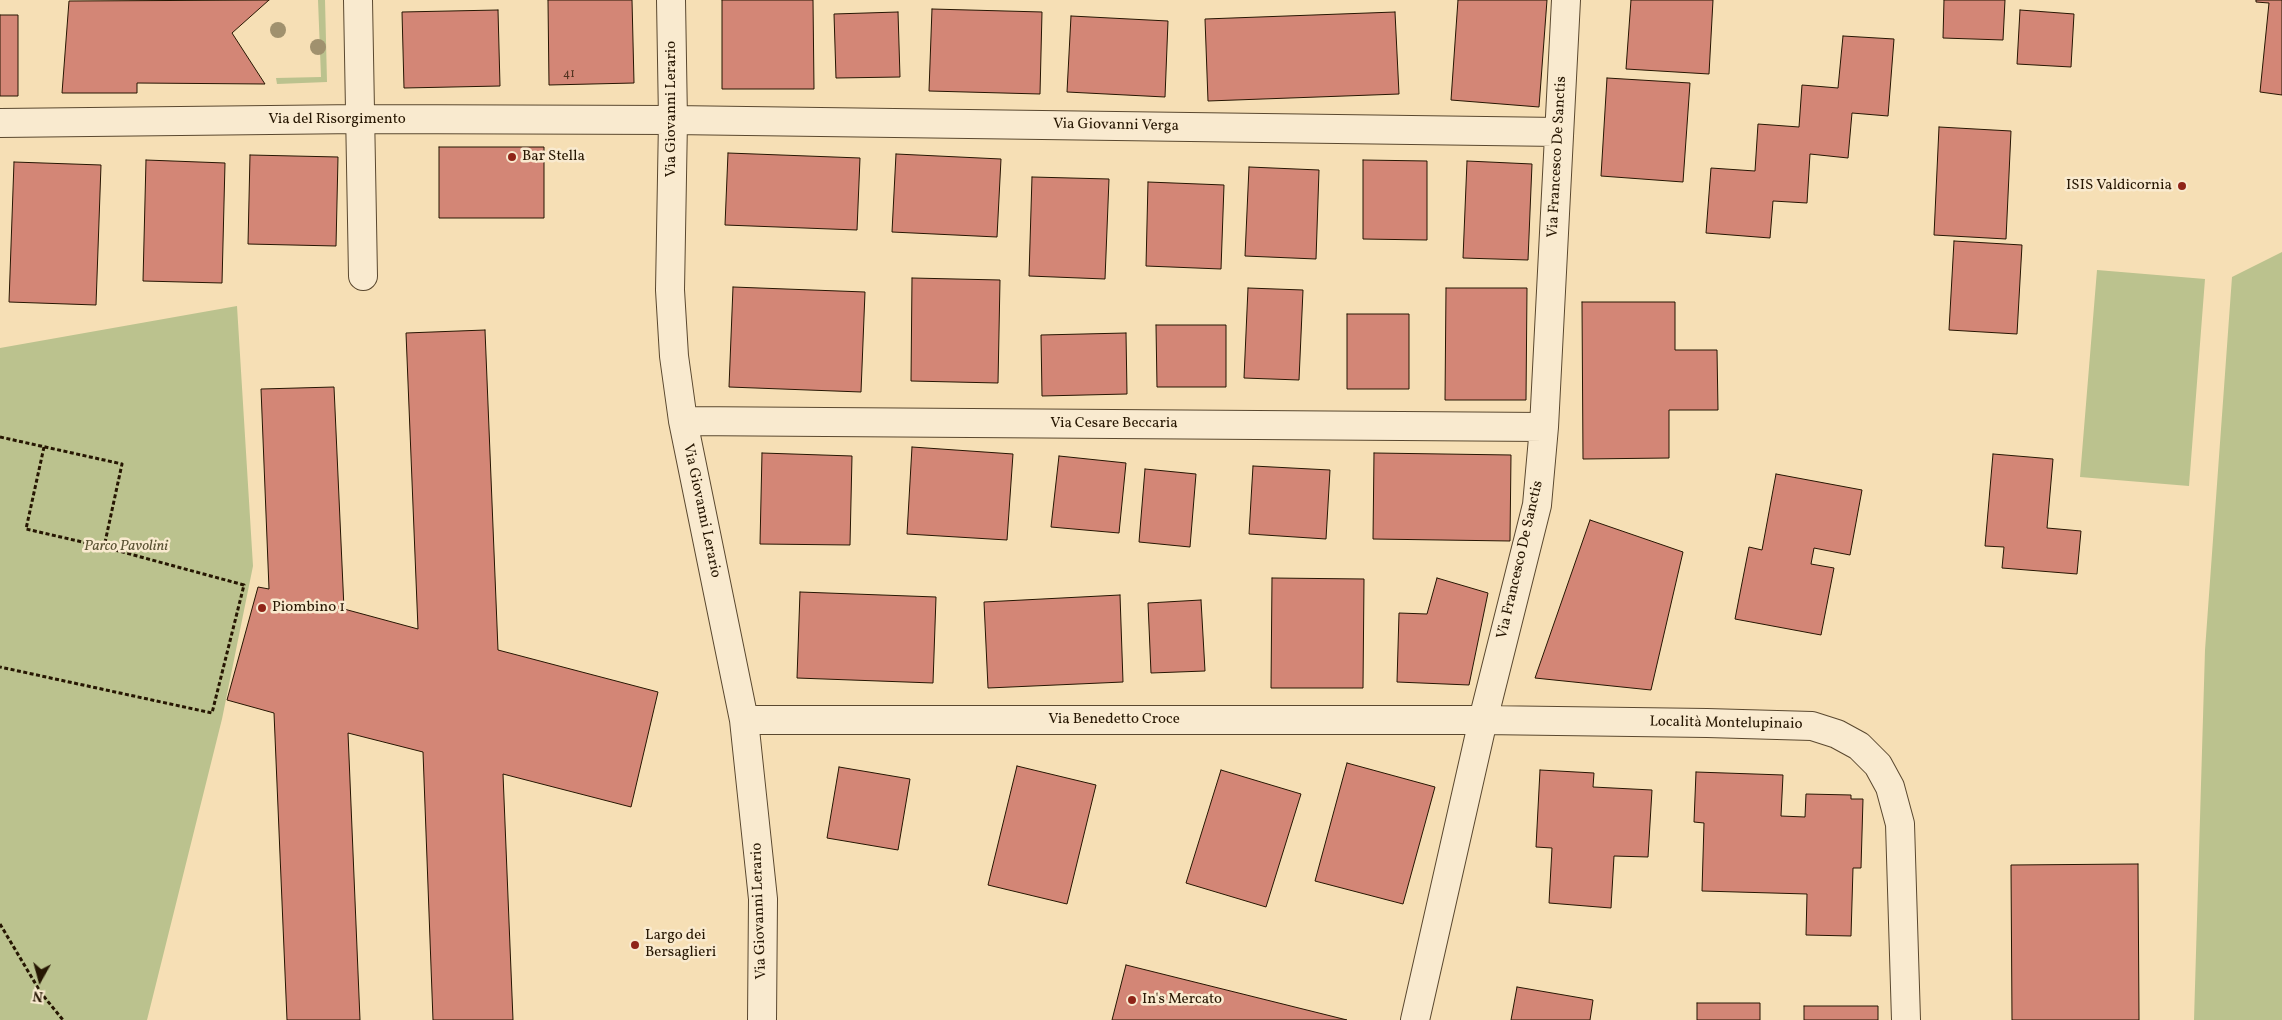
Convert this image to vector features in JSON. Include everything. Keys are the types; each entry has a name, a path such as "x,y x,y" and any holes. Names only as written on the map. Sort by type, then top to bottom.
{"street":[{"path":"358,0 362,276"},
{"name":"Via Giovanni Lerario","path":"671,0 673,120 670,290 674,356 683,421 744,720 763,899 762,1020"},
{"name":"Via Francesco De Sanctis","path":"1415,1020 1483,720 1537,505 1544,427 1566,0"},
{"name":"Via del Risorgimento","path":"0,122 360,119 673,120"},
{"name":"Via Giovanni Verga","path":"673,120 1559,132"},
{"name":"Via Cesare Beccaria","path":"683,421 1544,427"},
{"name":"Via Benedetto Croce","path":"744,720 1483,720"},
{"name":"Località Montelupinaio","path":"1483,720 1812,726 1837,734 1859,746 1878,765 1890,787 1900,824 1906,1020"}],"path":[{"path":"0,438 122,464 104,548"},
{"path":"0,667 212,714 244,585 26,529 44,447"},
{"path":"0,924 42,994 63,1020"}],"green space":[{"path":"318,0 325,0 327,82 277,84 276,78 321,77"},
{"path":"2282,252 2282,1020 2194,1020 2205,650 2232,277"},
{"path":"2097,270 2205,279 2189,486 2080,477"},
{"name":"Parco Pavolini","path":"237,306 253,566 222,719 147,1020 0,1020 0,348"}],"building":[{"path":"269,0 232,33 265,84 137,83 137,93 62,93 69,1"},
{"path":"548,0 632,0 634,83 549,85"},
{"path":"722,0 813,0 814,89 722,89"},
{"path":"1458,0 1547,0 1539,107 1451,100"},
{"path":"1631,0 1713,0 1709,74 1626,69"},
{"path":"1944,0 2005,0 2003,40 1943,38"},
{"path":"2256,0 2282,0 2282,95 2260,92 2269,3 2256,2"},
{"path":"932,9 1042,12 1040,94 929,91"},
{"path":"498,10 500,86 404,88 402,12"},
{"path":"2020,10 2074,14 2071,67 2017,64"},
{"path":"898,12 900,77 836,78 834,14"},
{"path":"1395,12 1399,94 1208,101 1205,19"},
{"path":"0,15 18,15 18,96 0,96"},
{"path":"1071,16 1168,21 1165,97 1067,92"},
{"path":"1843,36 1894,39 1888,116 1852,113 1848,158 1810,154 1807,203 1773,201 1770,238 1706,233 1711,168 1755,171 1758,124 1799,127 1802,85 1838,88"},
{"path":"1607,78 1690,83 1683,182 1601,176"},
{"path":"1939,127 2011,131 2006,239 1934,235"},
{"path":"439,147 544,147 544,218 439,218"},
{"path":"728,153 860,158 857,230 725,225"},
{"path":"896,154 1001,159 997,237 892,232"},
{"path":"250,155 338,157 336,246 248,244"},
{"path":"146,160 225,163 222,283 143,281"},
{"path":"1363,160 1427,161 1427,240 1363,239"},
{"path":"1467,161 1532,164 1528,260 1463,258"},
{"path":"14,162 101,165 96,305 9,302"},
{"path":"1249,167 1319,170 1316,259 1245,256"},
{"path":"1032,177 1109,179 1105,279 1029,276"},
{"path":"1148,182 1224,185 1221,269 1146,266"},
{"path":"1954,241 2022,245 2017,334 1949,330"},
{"path":"912,278 1000,280 998,383 911,381"},
{"path":"733,287 865,292 861,392 729,387"},
{"path":"1248,288 1303,290 1299,380 1244,378"},
{"path":"1446,288 1527,288 1526,400 1445,400"},
{"path":"1582,302 1675,302 1675,350 1717,350 1718,410 1669,410 1669,458 1583,459"},
{"path":"1347,314 1409,314 1409,389 1347,389"},
{"path":"1156,325 1226,325 1226,387 1157,387"},
{"path":"485,330 498,650 658,692 631,807 503,774 513,1020 433,1020 423,752 348,733 360,1020 287,1020 274,713 227,700 258,587 269,589 261,389 334,387 344,609 418,629 406,333"},
{"path":"1126,333 1127,394 1042,396 1041,335"},
{"path":"912,447 1013,454 1007,540 907,534"},
{"path":"762,453 852,456 850,545 760,544"},
{"path":"1374,453 1511,455 1510,541 1373,539"},
{"path":"1993,454 2053,459 2047,528 2081,531 2077,574 2002,568 2004,547 1985,546"},
{"path":"1059,456 1126,463 1119,533 1051,527"},
{"path":"1253,466 1330,470 1326,539 1249,534"},
{"path":"1145,469 1196,474 1190,547 1139,542"},
{"path":"1776,474 1862,490 1850,555 1814,548 1811,564 1834,568 1821,635 1735,619 1749,547 1762,550"},
{"path":"1590,520 1683,552 1651,690 1535,678"},
{"path":"1272,578 1364,579 1363,688 1271,688"},
{"path":"1437,578 1488,593 1469,685 1397,682 1399,613 1427,614"},
{"path":"800,592 936,597 933,683 797,678"},
{"path":"1120,595 1123,682 988,688 984,602"},
{"path":"1201,600 1205,671 1151,673 1148,603"},
{"path":"1347,763 1435,787 1403,904 1315,881"},
{"path":"1017,766 1096,785 1067,904 988,885"},
{"path":"839,767 910,779 898,850 827,838"},
{"path":"1221,770 1301,794 1266,907 1186,883"},
{"path":"1540,770 1594,773 1593,787 1652,790 1648,857 1614,856 1611,908 1549,903 1552,848 1536,847"},
{"path":"1696,772 1783,775 1781,816 1805,817 1806,794 1851,795 1851,799 1863,799 1861,868 1853,868 1851,936 1806,935 1807,894 1702,891 1704,823 1694,822"},
{"path":"2138,864 2139,1020 2012,1020 2011,865"},
{"path":"1126,965 1347,1020 1112,1020"},
{"path":"1517,987 1593,1000 1590,1020 1511,1020"},
{"path":"1697,1003 1760,1003 1760,1020 1697,1020"},
{"path":"1804,1006 1878,1006 1878,1020 1804,1020"}],"place":[{"name":"Bar Stella","path":"512,157"},
{"name":"ISIS Valdicornia","path":"2182,186"},
{"name":"Piombino 1","path":"262,608"},
{"name":"Largo dei Bersaglieri","path":"635,945"},
{"name":"In's Mercato","path":"1132,1000"}]}
